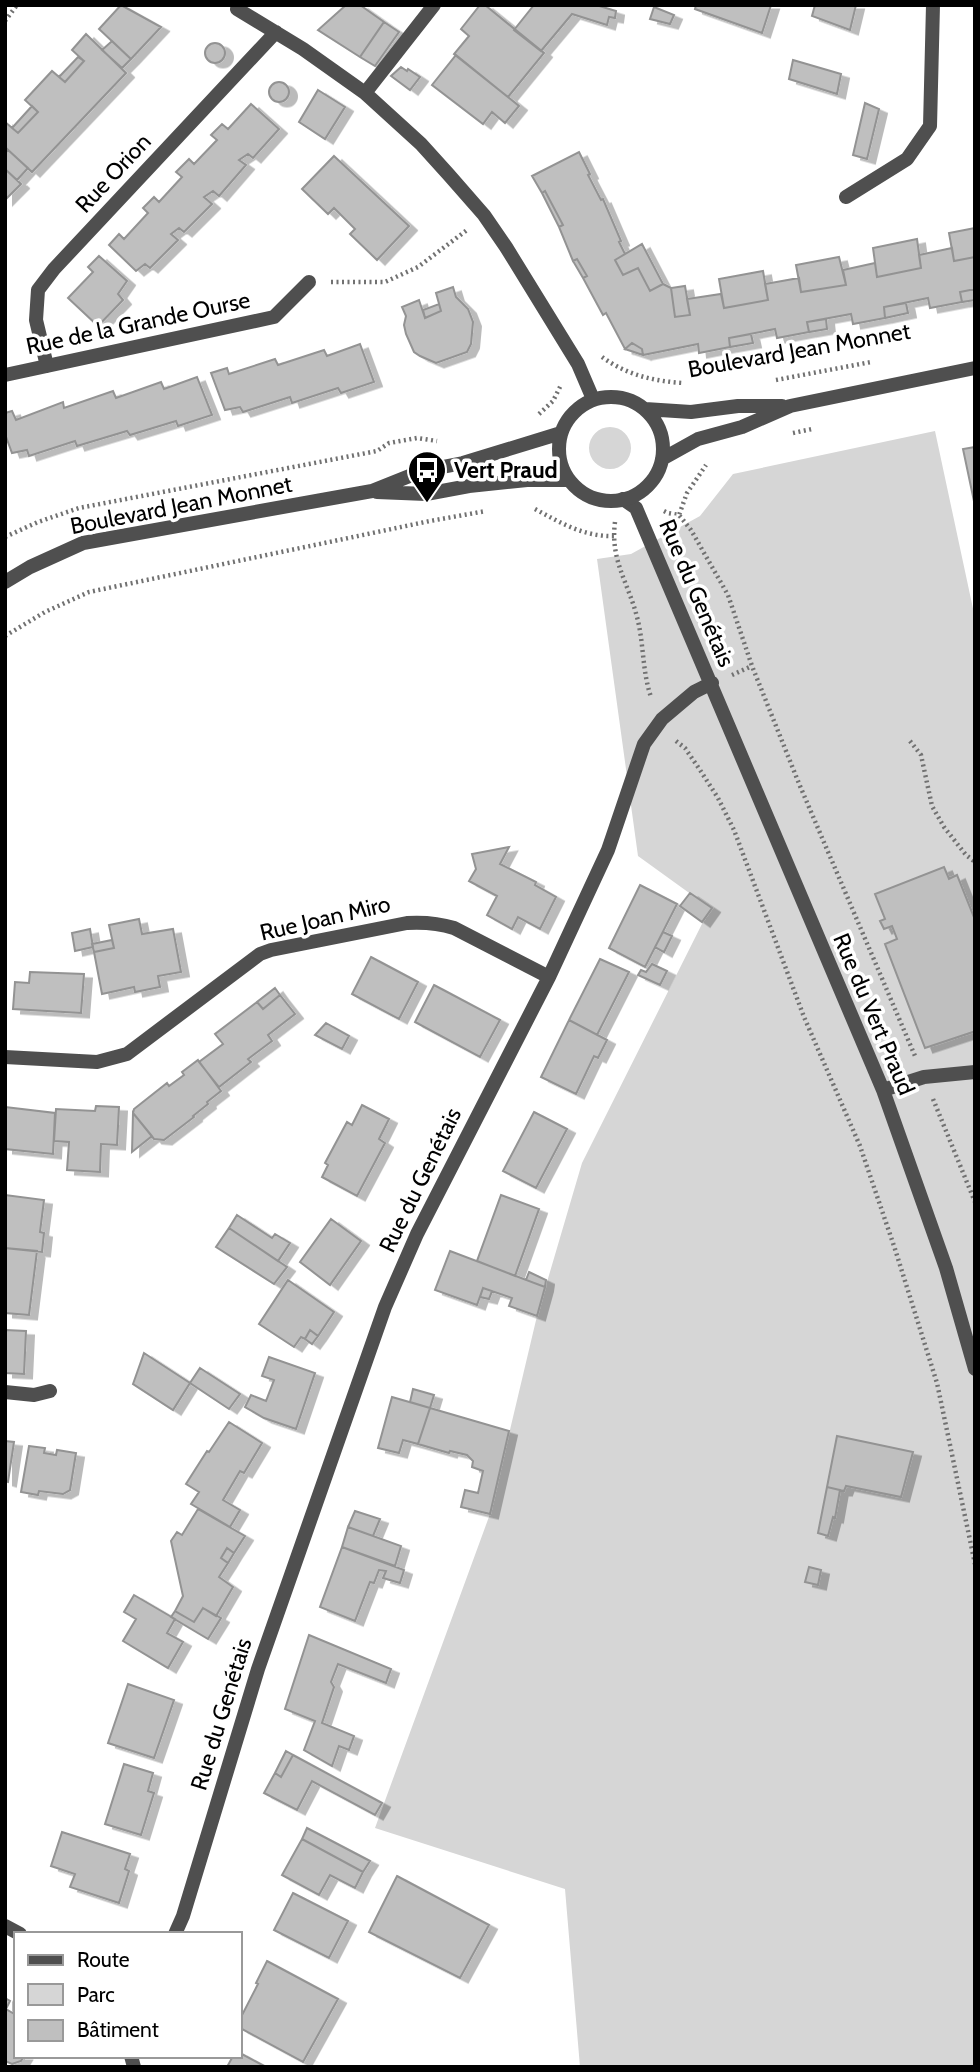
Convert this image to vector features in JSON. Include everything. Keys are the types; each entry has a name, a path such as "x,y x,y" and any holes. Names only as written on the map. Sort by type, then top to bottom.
{"street":[{"path":"365,93 434,5"},
{"path":"846,197 907,159 930,126 933,5"},
{"path":"237,9 276,32 365,93 421,144 484,215 506,247 566,343 593,399"},
{"name":"Rue Orion","path":"47,366 36,320 38,290 54,269 276,32"},
{"name":"Rue de la Grande Ourse","path":"5,374 274,317 309,282"},
{"name":"Boulevard Jean Monnet","path":"645,409 691,412 738,406 790,406 975,368"},
{"path":"602,397 621,397 645,409 657,424 663,441 658,471 647,487 623,499 606,501 596,499 576,488 560,462 559,443 564,425 575,411 593,399 602,397"},
{"name":"Boulevard Jean Monnet","path":"662,459 698,439 742,427 790,406"},
{"name":"Boulevard Jean Monnet","path":"5,582 83,542 372,491 422,471 463,463 561,433"},
{"name":"Boulevard Jean Monnet","path":"372,491 426,494 468,486 527,480 569,480"},
{"name":"Rue du Genétais","path":"176,1932 258,1670 385,1307 417,1234 549,977 608,850 645,744 662,719 694,692 712,683 636,508 623,499"},
{"name":"Rue du Vert Praud","path":"712,683 883,1090 946,1268 975,1369"},
{"name":"Rue Joan Miro","path":"5,1057 97,1062 127,1054 260,954 407,923 441,923 549,977"},
{"path":"883,1090 924,1077 975,1072"},
{"path":"5,1392 34,1395 50,1391"}],"path":[{"path":"5,21 18,5"},
{"path":"309,282 385,282 418,267 484,215"},
{"path":"601,357 617,368 639,377 660,382 683,383"},
{"name":"Boulevard Jean Monnet","path":"773,380 882,360"},
{"path":"527,419 540,414 553,401 563,374"},
{"path":"5,537 79,508 377,451 389,443 417,438 433,442 447,439"},
{"path":"670,520 679,515 687,493 706,465"},
{"path":"5,636 45,612 89,592 494,509"},
{"path":"534,509 593,536 622,535"},
{"path":"679,515 691,530 728,596 752,666 796,775 975,1202"},
{"path":"613,537 616,561 636,615 650,694 673,738 685,748 700,770 734,830 789,979 860,1146 937,1383 975,1563"},
{"path":"910,741 921,755 932,806 944,827 975,862"}],"green space":[{"path":"610,427 625,433 631,448 625,463 610,469 595,463 589,448 595,433"},
{"path":"935,431 975,618 975,2067 580,2067 565,1889 375,1828 490,1514 537,1316 582,1163 710,908 638,856 597,559 631,554 700,516 733,474"}],"building":[{"path":"121,5 161,27 131,59 99,29"},
{"path":"346,5 360,5 384,22 360,57 318,30"},
{"path":"480,5 485,5 544,53 508,97 454,54 469,36 461,29"},
{"path":"534,5 596,5 616,11 615,18 609,17 607,25 572,14 541,51 514,30"},
{"path":"696,5 771,5 762,33 695,9"},
{"path":"815,5 856,5 850,30 812,16"},
{"path":"654,7 674,15 670,24 650,19"},
{"path":"384,22 399,32 375,66 360,57"},
{"path":"86,34 126,73 32,172 5,147 5,122 18,133 38,112 25,100 52,71 65,82 84,61 72,50"},
{"path":"112,41 131,59 122,68 102,50"},
{"path":"211,43 219,43 225,53 219,63 211,63 205,57 205,49"},
{"path":"456,55 519,106 505,123 492,112 483,124 432,85"},
{"path":"78,57 84,61 65,82 59,77"},
{"path":"793,60 841,74 837,94 789,79"},
{"path":"401,67 420,77 410,90 391,76"},
{"path":"275,82 283,82 289,92 283,102 275,102 269,96 269,88"},
{"path":"318,90 345,107 325,139 299,122"},
{"path":"865,103 879,109 867,159 853,155"},
{"path":"251,104 279,129 253,158 248,154 239,160 246,165 219,196 213,191 204,197 212,204 184,232 179,228 171,234 178,240 150,268 145,264 136,271 109,245 119,234 124,239 148,213 143,208 154,197 159,202 182,177 176,172 189,159 194,164 217,140 211,135 222,124 228,129"},
{"path":"32,106 38,112 18,133 12,128"},
{"path":"8,150 28,168 17,180 5,169 5,153"},
{"path":"579,152 621,241 619,242 625,254 615,260 623,275 638,268 650,291 663,284 671,288 675,317 690,315 687,299 721,294 724,308 768,300 765,284 799,278 801,292 846,285 843,270 875,263 877,277 921,268 919,255 952,248 954,261 975,257 975,289 960,292 962,302 930,308 928,298 884,307 885,318 853,324 851,314 807,322 809,332 777,338 775,329 729,338 730,347 699,353 698,344 643,355 642,349 632,343 625,349 583,278 587,276 577,259 573,261 559,227 563,225 545,191 542,193 532,176"},
{"path":"334,156 409,226 377,260 350,234 355,229 334,208 328,214 302,189"},
{"path":"5,169 21,184 5,200"},
{"path":"545,191 563,225 559,227 542,193"},
{"path":"975,228 975,257 954,261 949,233"},
{"path":"917,239 921,268 877,277 873,248"},
{"path":"642,244 663,284 650,291 638,268 623,275 615,260"},
{"path":"99,256 127,281 118,294 123,300 98,326 68,298 93,272 88,267"},
{"path":"839,257 846,285 801,292 796,265"},
{"path":"577,259 587,276 583,278 573,261"},
{"path":"763,271 768,300 724,308 719,279"},
{"path":"685,286 690,315 675,317 671,288"},
{"path":"453,287 456,297 468,309 473,322 471,344 467,352 436,363 414,352 406,334 406,316 402,307 419,300 425,318 441,311 436,293"},
{"path":"975,289 975,300 962,302 960,292"},
{"path":"906,303 908,313 885,318 884,307"},
{"path":"439,304 441,311 425,318 423,310"},
{"path":"826,319 827,329 809,332 807,322"},
{"path":"751,334 753,343 730,347 729,338"},
{"path":"632,343 642,349 643,355 625,349"},
{"path":"360,344 374,382 341,393 338,388 292,403 290,397 243,412 240,407 225,410 211,373 227,368 229,374 275,359 278,365 324,350 327,356"},
{"path":"197,377 212,415 178,426 176,421 130,435 127,431 77,446 75,441 29,456 27,450 12,453 5,434 5,413 12,411 16,420 63,402 64,408 113,391 116,398 161,382 164,389"},
{"path":"975,447 975,506 963,449"},
{"path":"509,847 500,864 536,882 535,885 556,897 540,929 518,917 512,929 487,915 497,896 469,881 476,869 472,854"},
{"path":"944,867 949,879 957,875 975,920 975,1034 973,1032 925,1048 885,944 897,939 892,926 884,929 880,921 885,919 875,894"},
{"path":"640,885 677,904 645,967 609,948"},
{"path":"690,893 712,908 702,922 680,906"},
{"path":"139,919 142,934 173,929 181,972 158,976 160,987 135,992 134,987 102,994 94,952 114,948 109,925"},
{"path":"90,929 93,947 75,951 72,933"},
{"path":"663,932 672,936 664,952 655,947"},
{"path":"112,940 114,948 94,952 92,944"},
{"path":"371,957 418,982 399,1019 352,994"},
{"path":"600,959 629,972 597,1035 569,1020"},
{"path":"652,964 667,971 660,985 638,975 641,970 646,972"},
{"path":"30,972 84,974 81,1013 13,1009 15,982 29,983"},
{"path":"434,985 500,1020 480,1057 415,1022"},
{"path":"275,988 280,995 263,1009 257,1002"},
{"path":"280,995 295,1014 268,1035 272,1041 248,1059 251,1062 219,1087 199,1062 223,1044 215,1034 257,1002 263,1009"},
{"path":"569,1020 607,1040 598,1058 594,1056 576,1094 541,1077"},
{"path":"326,1023 349,1036 342,1049 315,1035"},
{"path":"198,1060 221,1091 194,1117 164,1140 154,1139 133,1113 134,1109 167,1083 169,1086 184,1075 182,1072"},
{"path":"362,1105 389,1119 379,1139 385,1143 357,1196 322,1177 328,1165 325,1163 347,1122 352,1125"},
{"path":"96,1106 119,1107 117,1145 101,1144 100,1172 67,1170 69,1142 54,1141 56,1109 95,1111"},
{"path":"5,1107 55,1113 53,1154 5,1149"},
{"path":"534,1112 567,1129 536,1188 503,1171"},
{"path":"133,1113 152,1136 132,1152"},
{"path":"5,1195 44,1200 40,1232 44,1233 42,1252 5,1248"},
{"path":"501,1195 539,1209 515,1276 477,1261"},
{"path":"237,1215 272,1238 275,1234 290,1243 278,1261 229,1228"},
{"path":"331,1219 361,1241 330,1285 300,1262"},
{"path":"229,1228 287,1267 274,1284 216,1247"},
{"path":"5,1248 37,1251 29,1315 5,1313"},
{"path":"450,1251 545,1287 537,1316 509,1306 512,1298 483,1288 477,1305 435,1290"},
{"path":"529,1272 546,1280 545,1287 526,1280"},
{"path":"288,1280 334,1312 318,1336 310,1330 305,1339 301,1337 294,1347 259,1324"},
{"path":"483,1288 492,1291 489,1299 480,1297"},
{"path":"5,1330 26,1331 24,1374 5,1373"},
{"path":"310,1330 318,1336 312,1344 305,1339"},
{"path":"144,1353 190,1383 173,1410 133,1384"},
{"path":"269,1357 315,1373 296,1429 264,1418 245,1407 251,1395 266,1401 274,1380 262,1376"},
{"path":"200,1368 240,1394 229,1409 190,1383"},
{"path":"413,1389 434,1395 430,1408 410,1402"},
{"path":"392,1397 430,1408 418,1444 403,1440 399,1453 378,1448"},
{"path":"430,1408 509,1431 490,1514 461,1507 465,1490 478,1493 483,1471 472,1467 473,1461 467,1455 418,1444"},
{"path":"229,1422 262,1443 244,1473 240,1471 223,1500 240,1510 230,1527 191,1504 199,1492 186,1484"},
{"path":"837,1436 913,1452 901,1497 846,1486 844,1491 827,1487"},
{"path":"5,1441 14,1442 8,1482 5,1481"},
{"path":"29,1446 45,1448 44,1453 56,1455 57,1450 76,1453 70,1490 63,1494 39,1491 38,1495 21,1492"},
{"path":"827,1487 840,1490 835,1518 833,1517 828,1536 818,1533"},
{"path":"198,1509 245,1536 234,1553 227,1548 221,1558 228,1563 219,1577 233,1587 216,1616 203,1608 194,1622 175,1611 183,1596 171,1541 177,1532 182,1535"},
{"path":"355,1511 380,1519 373,1536 348,1527"},
{"path":"348,1527 401,1546 395,1566 342,1547"},
{"path":"342,1547 404,1570 400,1583 383,1578 386,1571 379,1570 374,1583 370,1582 355,1621 320,1607"},
{"path":"227,1548 234,1553 228,1563 221,1558"},
{"path":"809,1567 821,1570 818,1585 805,1582"},
{"path":"134,1595 175,1619 167,1633 183,1642 168,1668 123,1641 136,1619 124,1612"},
{"path":"203,1608 221,1618 208,1639 171,1617 175,1611 194,1622"},
{"path":"309,1635 391,1669 386,1683 338,1664 331,1682 334,1687 322,1723 354,1736 349,1750 339,1746 332,1766 304,1750 315,1721 285,1709"},
{"path":"128,1684 174,1700 154,1758 108,1743"},
{"path":"286,1751 293,1755 281,1777 275,1773"},
{"path":"293,1755 382,1803 375,1815 312,1781 297,1810 264,1793 275,1773 281,1777"},
{"path":"124,1764 153,1773 148,1791 154,1793 141,1835 105,1824"},
{"path":"307,1828 370,1861 363,1872 302,1839"},
{"path":"62,1832 130,1854 125,1869 129,1871 119,1903 70,1887 75,1874 51,1866"},
{"path":"302,1839 363,1872 355,1888 330,1875 319,1895 282,1875"},
{"path":"397,1876 489,1925 460,1978 369,1932"},
{"path":"293,1893 348,1921 329,1958 274,1930"},
{"path":"267,1961 338,1999 303,2062 242,2029 242,2015 258,1984 256,1983"},
{"path":"5,1998 10,2001 6,2009 14,2014 14,2058 23,2058 12,2064 5,2061"},
{"path":"242,2054 266,2067 227,2067 232,2058 242,2058"}],"place":[{"name":"Vert Praud","path":"427,504"}]}
